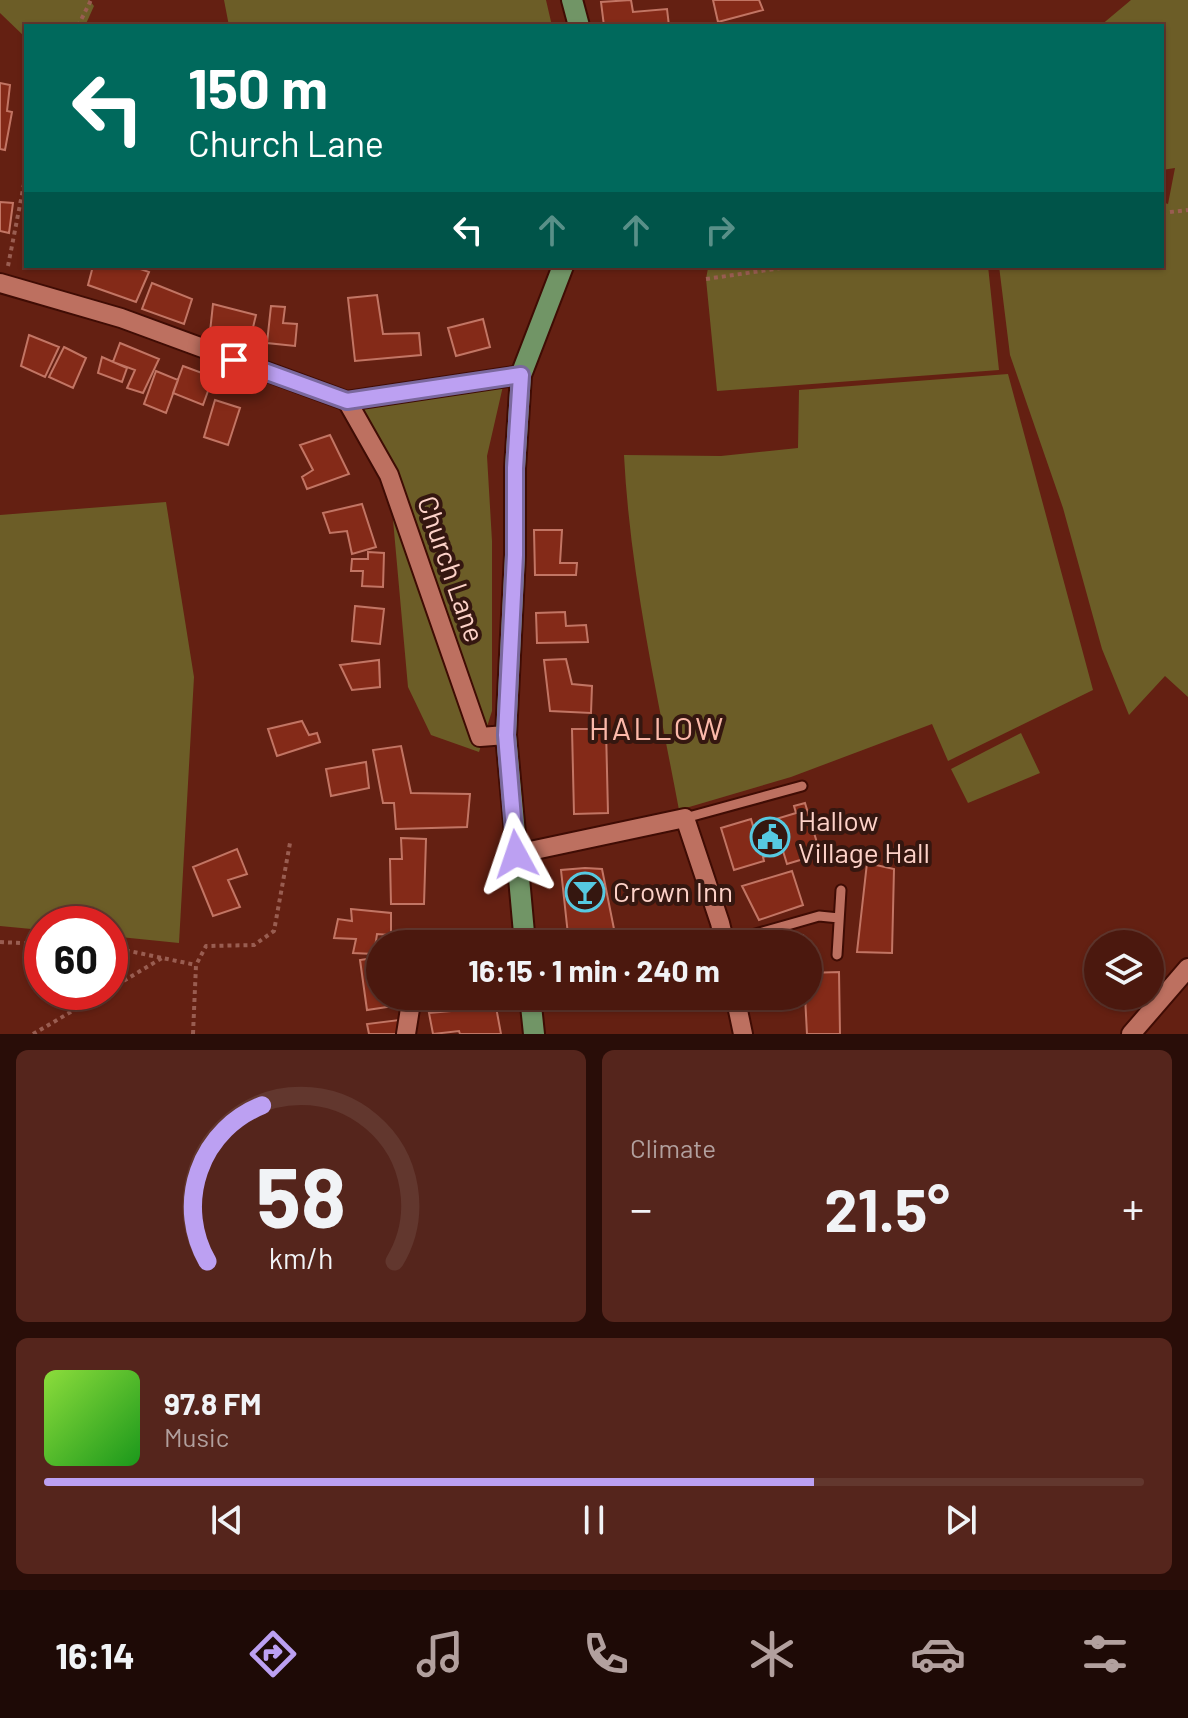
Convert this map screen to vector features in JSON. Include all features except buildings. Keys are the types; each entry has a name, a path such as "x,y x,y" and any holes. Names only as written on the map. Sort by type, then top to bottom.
{"main road":[{"path":"572,0 578,24"},
{"path":"524,930 506,735 515,555 515,468 521,375 562,268"},
{"path":"531,1010 534,1034"}],"street":[{"path":"2,284 121,318 347,401 521,375"},
{"name":"Church Lane","path":"347,401 389,475 480,737 506,735"},
{"path":"516,854 685,818 721,930"},
{"path":"1131,1034 1188,968"},
{"path":"406,1034 410,1010"},
{"path":"738,1010 743,1034"}],"lane":[{"path":"685,818 802,786"},
{"path":"837,955 841,890"},
{"path":"770,930 819,916 839,918"}],"path":[{"path":"79,24 91,0"},
{"path":"2,284 24,183"},
{"path":"1164,213 1188,210"},
{"path":"706,279 781,268"},
{"path":"193,1034 196,965 206,946 254,945 274,931 290,843"},
{"path":"0,942 24,943"},
{"path":"128,951 196,965"},
{"path":"128,978 162,958"},
{"path":"33,1034 74,1010"}],"shaded area":[{"path":"0,0 89,0 94,6 86,24 24,24 24,36 0,13"},
{"path":"224,0 546,0 552,24 229,24"},
{"path":"1131,0 1188,0 1188,697 1165,676 1129,715 1102,649 1063,508 1010,355 999,268 1164,268 1164,203 1168,204 1175,168 1164,170 1164,24 1102,24"},
{"path":"708,268 988,268 999,370 717,391 706,279"},
{"path":"1008,374 1093,690 948,761 932,724 791,777 679,810 638,589 624,455 721,456 798,448 799,390"},
{"path":"503,386 487,456 492,541 492,711 479,752 431,735 408,687 389,475 347,401"},
{"path":"166,502 194,677 179,943 128,938 128,906 24,906 24,928 0,926 0,515"},
{"path":"1021,733 1040,773 968,803 951,769"}],"place":[{"name":"Hallow Village Hall","path":"770,837"},
{"name":"Crown Inn","path":"585,892"}],"district":[{"name":"HALLOW","path":"657,729"}],"route":[{"path":"234,360 347,401 521,375 506,735 516,854"}]}
